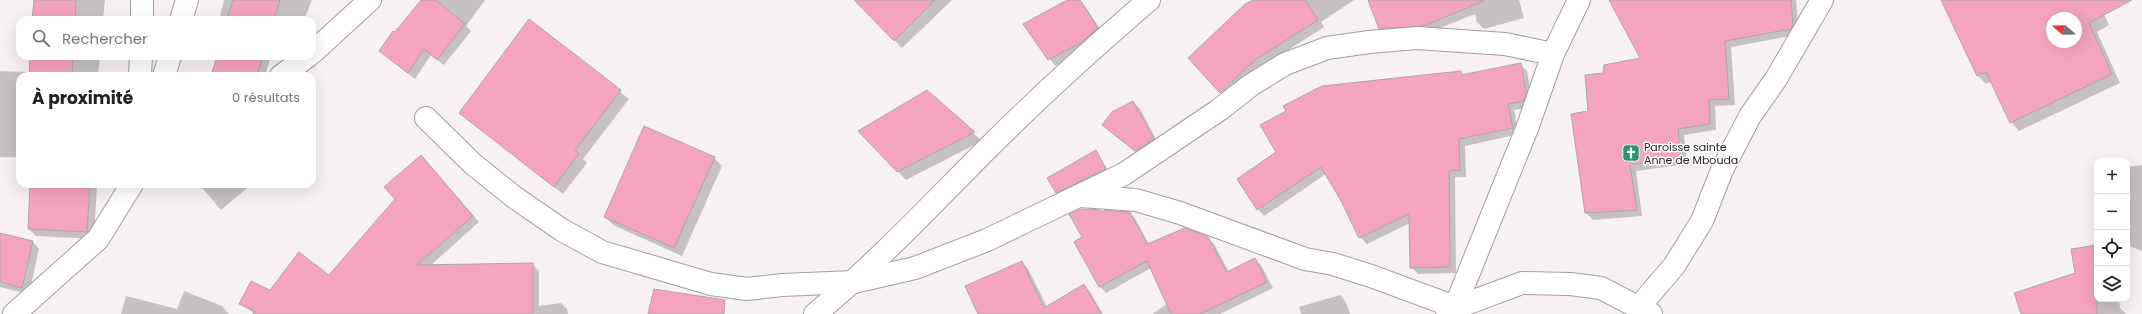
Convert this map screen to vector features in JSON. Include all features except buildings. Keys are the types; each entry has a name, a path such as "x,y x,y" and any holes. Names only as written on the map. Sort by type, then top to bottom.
{"street":[{"path":"142,0 142,16"},
{"path":"182,16 187,0"},
{"path":"316,49 370,0"},
{"path":"815,314 854,282 987,149 1096,46 1149,0"},
{"path":"1446,311 1528,126 1553,54 1579,0"},
{"path":"1080,196 1136,200 1180,213 1305,259 1333,264 1371,276 1446,311 1522,283 1570,284 1601,288 1645,311 1702,221 1722,170 1750,116 1776,79 1822,0"},
{"path":"426,118 473,164 514,197 562,230 602,252 711,284 747,289 782,285 854,282 915,268 950,256 987,240 1124,174 1219,110 1251,85 1285,64 1327,48 1369,42 1417,38 1505,44 1553,54"},
{"path":"140,72 141,60"},
{"path":"165,72 169,60"},
{"path":"286,72 303,60"},
{"path":"14,314 98,239 130,188"}],"place":[{"name":"Paroisse sainte Anne de Mbouda","path":"1631,153"}]}
